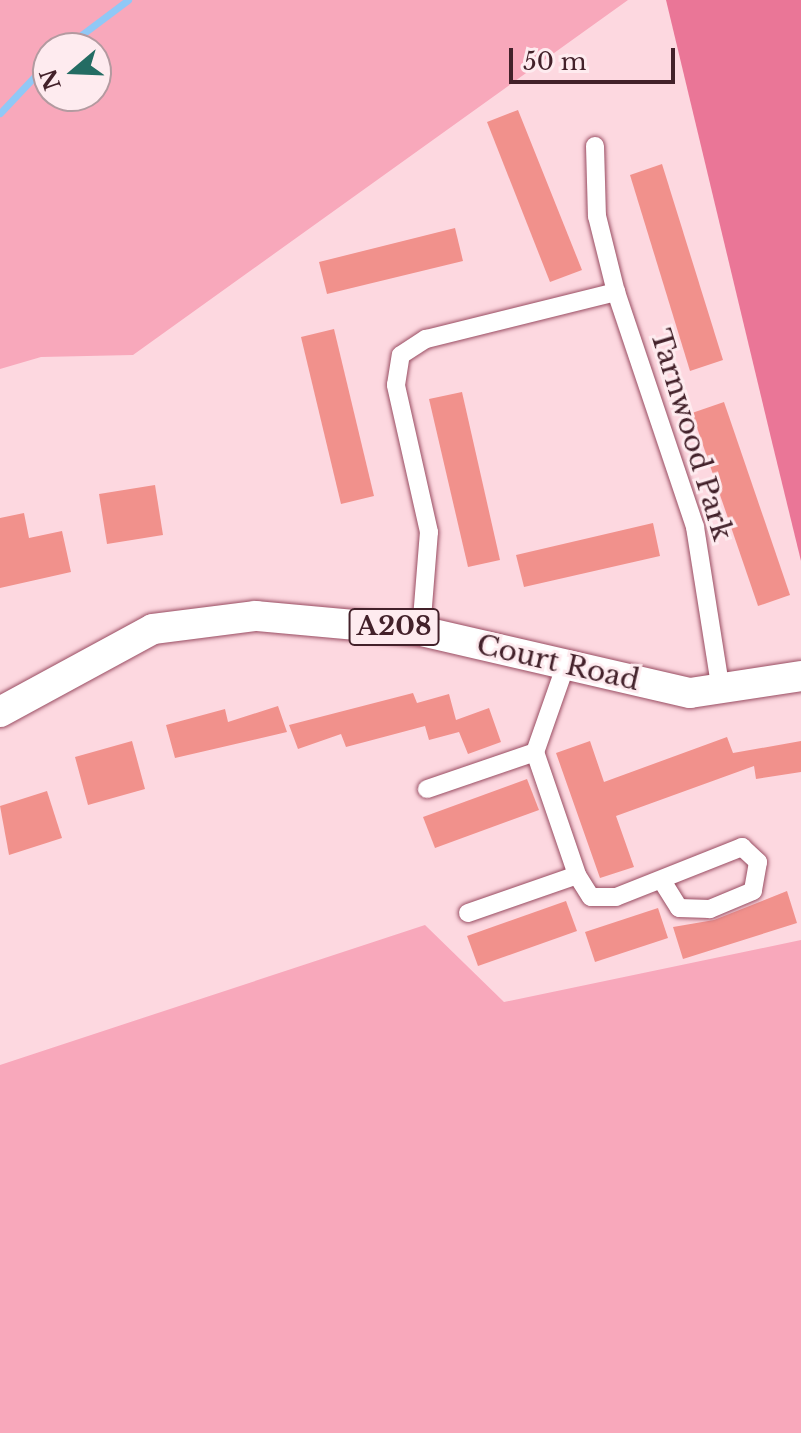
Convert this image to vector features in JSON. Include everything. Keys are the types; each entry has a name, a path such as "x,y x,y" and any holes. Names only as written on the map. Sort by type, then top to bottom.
{"main road":[{"name":"Court Road","path":"0,712 129,640 184,621 297,617 421,631 565,667 721,692 801,676"}],"street":[{"name":"Tarnwood Park","path":"595,146 597,216 616,292 695,527 721,692"},
{"path":"421,631 429,532 396,385 401,355 426,339 616,292"},
{"path":"565,667 535,752 577,875 602,901 662,881 684,866 742,847 753,852 759,881 732,902 686,911 667,898 662,881"},
{"path":"427,789 535,752"},
{"path":"468,913 577,875"}],"shaded area":[{"path":"0,0 628,0 133,355 41,357 0,369"},
{"path":"666,0 801,0 801,561 771,438"},
{"path":"425,925 504,1002 801,940 801,1433 0,1433 0,1065"}],"building":[{"path":"518,110 582,270 550,282 487,122"},
{"path":"662,164 723,360 690,371 630,175"},
{"path":"455,228 463,261 327,294 319,262"},
{"path":"334,329 374,496 341,504 301,337"},
{"path":"462,392 500,560 468,567 429,399"},
{"path":"724,402 790,595 758,606 692,413"},
{"path":"155,485 163,535 107,544 99,494"},
{"path":"24,513 29,538 62,531 71,572 0,588 0,518"},
{"path":"653,523 660,556 524,587 516,555"},
{"path":"413,693 417,703 449,694 456,720 489,708 501,742 468,754 459,732 429,740 425,726 346,747 341,734 298,749 289,725"},
{"path":"278,706 287,732 175,758 166,725 225,709 228,722"},
{"path":"727,737 733,753 801,741 801,772 756,779 754,766 616,816 634,867 600,878 556,753 590,741 604,782"},
{"path":"132,741 145,789 88,805 75,757"},
{"path":"527,779 539,810 435,848 423,817"},
{"path":"47,791 62,838 9,855 0,806"},
{"path":"787,891 797,923 683,959 673,927 714,920"},
{"path":"566,901 577,931 478,966 467,936"},
{"path":"658,908 668,938 595,962 585,932"}],"waterway":[{"path":"85,32 128,0"},
{"path":"0,113 32,79"}]}
